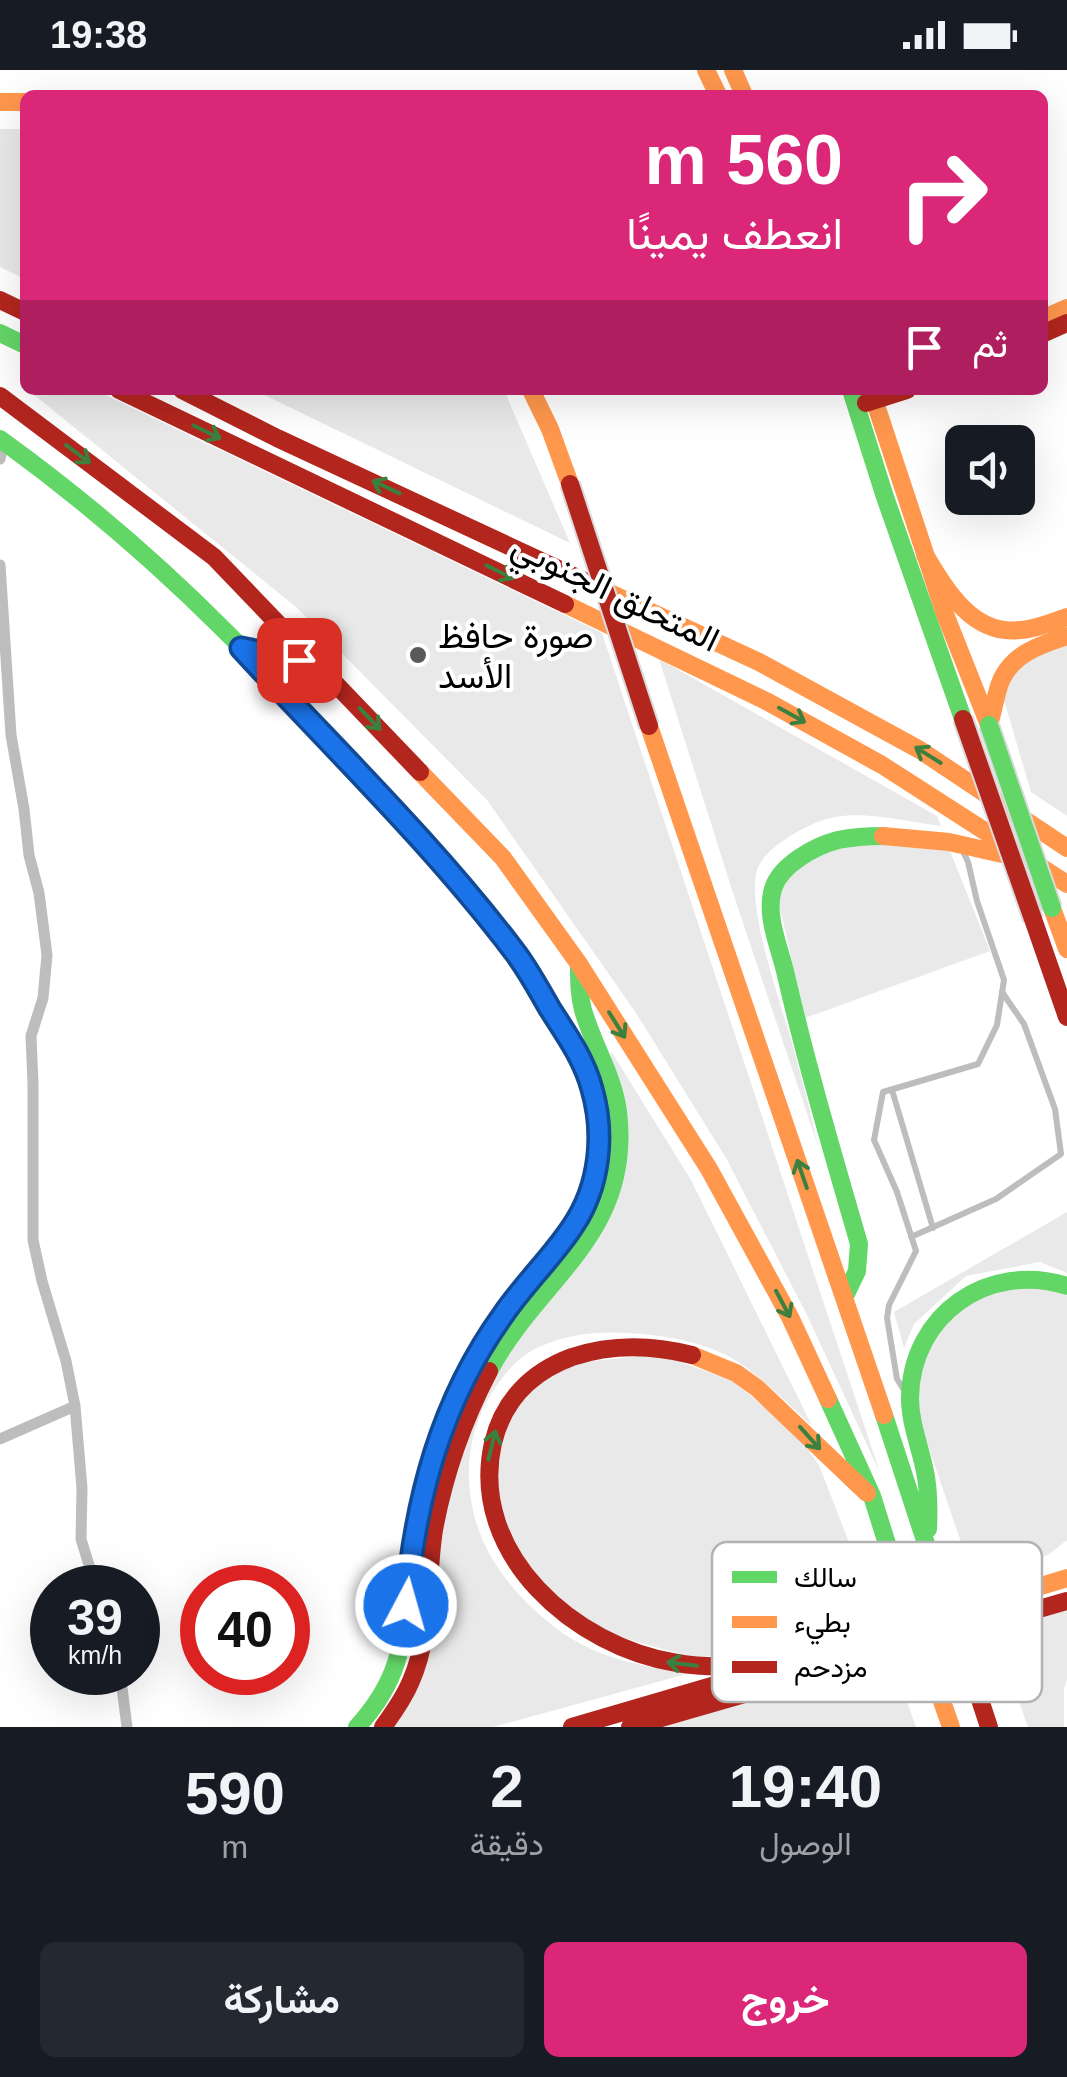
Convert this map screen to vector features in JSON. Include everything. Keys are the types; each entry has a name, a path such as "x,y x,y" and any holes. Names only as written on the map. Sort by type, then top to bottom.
{"main road":[{"name":"المتحلق الجنوبي","path":"129,395 766,701 882,765 1067,884"},
{"name":"المتحلق الجنوبي","path":"192,395 760,662 920,750 1067,848"},
{"path":"533,395 570,484 698,877 845,1296 926,1542"},
{"path":"0,396 214,557 503,858 579,964 718,1186 790,1317 872,1496 886,1542"},
{"path":"863,396 925,555 963,719 1067,1016"},
{"path":"863,396 937,617 989,725 1067,948"},
{"path":"1,447 77,498 204,609 429,849 516,953 582,1062 597,1108 598,1156 586,1203 485,1342 437,1441 416,1522 402,1652 388,1688 357,1727"},
{"path":"925,555 955,598 985,625 1014,632 1067,617"},
{"path":"989,725 1007,668 1026,652 1067,636"},
{"path":"241,648 318,665"},
{"path":"845,1296 857,1271 859,1244 795,1018 772,912 773,889 792,864 842,839 907,838 960,843 991,848 1045,868"},
{"path":"382,1727 406,1691 420,1656 428,1618 437,1520 468,1418 486,1378 524,1316 589,1240 614,1180 620,1136 616,1106 611,1079 581,1005 579,964"},
{"path":"926,1542 928,1495 910,1395 926,1338 954,1304 992,1284 1035,1278 1067,1286"},
{"path":"712,1665 682,1664 633,1653 602,1640 548,1601 512,1557 490,1505 488,1461 500,1418 526,1383 546,1369 593,1350 630,1346 712,1361 770,1396 845,1474 872,1496"},
{"path":"1042,1581 1067,1566"},
{"path":"1042,1586 1067,1578"},
{"path":"1042,1608 1067,1601"},
{"path":"572,1727 712,1686"},
{"path":"630,1727 717,1702"},
{"path":"942,1702 951,1727"},
{"path":"981,1702 989,1727"}],"street":[{"path":"0,566 12,736 46,956 42,998 31,1036 33,1240 75,1406 82,1540 89,1565"},
{"path":"0,1440 75,1406"},
{"path":"123,1695 127,1727"}],"lane":[{"path":"910,1395 897,1379 886,1318 916,1250 874,1140 884,1092 978,1064 996,1025 1004,980 960,843"},
{"path":"911,1237 996,1199 1061,1154 1054,1109 1024,1024 1002,992"},
{"path":"892,1089 933,1228"}],"shaded area":[{"path":"0,129 20,129 20,277 0,267"},
{"path":"34,395 105,395 602,633 880,1473 807,1315 726,1158 636,1013 487,800 296,607"},
{"path":"264,395 506,395 570,543"},
{"path":"1067,633 1067,816 1031,792 1001,690 1006,672"},
{"path":"659,659 937,816 941,826 874,816 835,817 792,835 772,849 759,865 755,880 759,925 818,1146 734,896"},
{"path":"840,841 950,851 990,951 805,1018 777,895 791,862"},
{"path":"611,1051 691,1180 812,1426 744,1366 718,1351 689,1342 643,1334 594,1333 560,1339 526,1354 495,1388 475,1429 470,1496 482,1539 507,1580 552,1625 576,1641 623,1660 690,1673 493,1727 383,1727 421,1668 432,1541 474,1399 615,1193"},
{"path":"1067,1212 1067,1273 1040,1262 966,1276 914,1324 904,1348 894,1312"},
{"path":"1036,1284 1067,1296 1067,1540 1042,1557 1042,1542 961,1542 912,1399 931,1337 974,1293"},
{"path":"657,1354 734,1381 800,1439 819,1465 849,1542 712,1542 712,1656 691,1657 599,1631 526,1572 491,1497 503,1412 550,1366"},
{"path":"1067,1609 1064,1727 1028,1727 1019,1702 1042,1702 1042,1616"},
{"path":"745,1702 907,1702 916,1727 655,1727"}],"traffic: fast":[{"path":"0,333 20,343"},
{"path":"853,395 963,719"},
{"path":"0,439 87,506 196,602 426,847"},
{"path":"989,725 1052,908"},
{"path":"845,1296 857,1271 859,1244 774,930 771,899 783,872 809,852 838,840 883,836"},
{"path":"489,1371 578,1252 611,1191 619,1154 618,1111 583,1010 579,964"},
{"path":"928,1529 927,1482 910,1398 914,1368 924,1342 940,1319 983,1288 1010,1281 1038,1280 1067,1286"},
{"path":"828,1399 872,1496 886,1542"},
{"path":"884,1415 925,1542"},
{"path":"357,1727 374,1707 394,1668 411,1561"}],"traffic: slow":[{"path":"706,70 716,90"},
{"path":"733,70 742,90"},
{"path":"0,102 20,102"},
{"path":"1048,316 1067,308"},
{"path":"533,395 570,484"},
{"path":"873,395 945,614 989,725"},
{"path":"925,555 952,596 988,626 1026,629 1067,617"},
{"path":"599,588 759,662 920,750 1067,848"},
{"path":"565,604 766,701 882,765 1067,884"},
{"path":"989,725 999,686 1010,666 1036,648 1067,636"},
{"path":"649,726 884,1415"},
{"path":"420,772 503,858 579,964 709,1169 790,1317 828,1399"},
{"path":"883,836 949,842 1011,856"},
{"path":"411,1561 431,1463 454,1401 503,1313 577,1218 593,1182 600,1133 597,1110 582,1067 532,977 494,925 426,847"},
{"path":"1052,908 1067,949"},
{"path":"692,1355 736,1373 757,1388 867,1493"},
{"path":"1042,1586 1067,1578"},
{"path":"942,1702 951,1727"}],"traffic: jam":[{"path":"0,300 20,310"},
{"path":"1048,331 1067,323"},
{"path":"129,395 565,604"},
{"path":"192,395 599,588"},
{"path":"866,403 891,395"},
{"path":"0,396 214,557 420,772"},
{"path":"570,484 649,726"},
{"path":"241,649 316,664"},
{"path":"963,719 1033,919"},
{"path":"1033,919 1067,1017"},
{"path":"692,1355 662,1349 617,1348 572,1357 544,1371 521,1390 504,1414 493,1443 490,1484 497,1522 513,1557 537,1589 567,1616 639,1654 712,1666"},
{"path":"383,1727 418,1663 434,1530 443,1489 463,1429 489,1371"},
{"path":"1042,1608 1067,1601"},
{"path":"572,1727 712,1686"},
{"path":"630,1727 717,1702"},
{"path":"981,1702 989,1727"}],"place":[{"name":"صورة حافظ الأسد","path":"418,655"}],"route":[{"path":"299,660 241,648 429,849 516,953 582,1062 591,1084 600,1132 594,1180 586,1203 554,1251 500,1318 459,1390 437,1441 416,1522 406,1605"}]}
